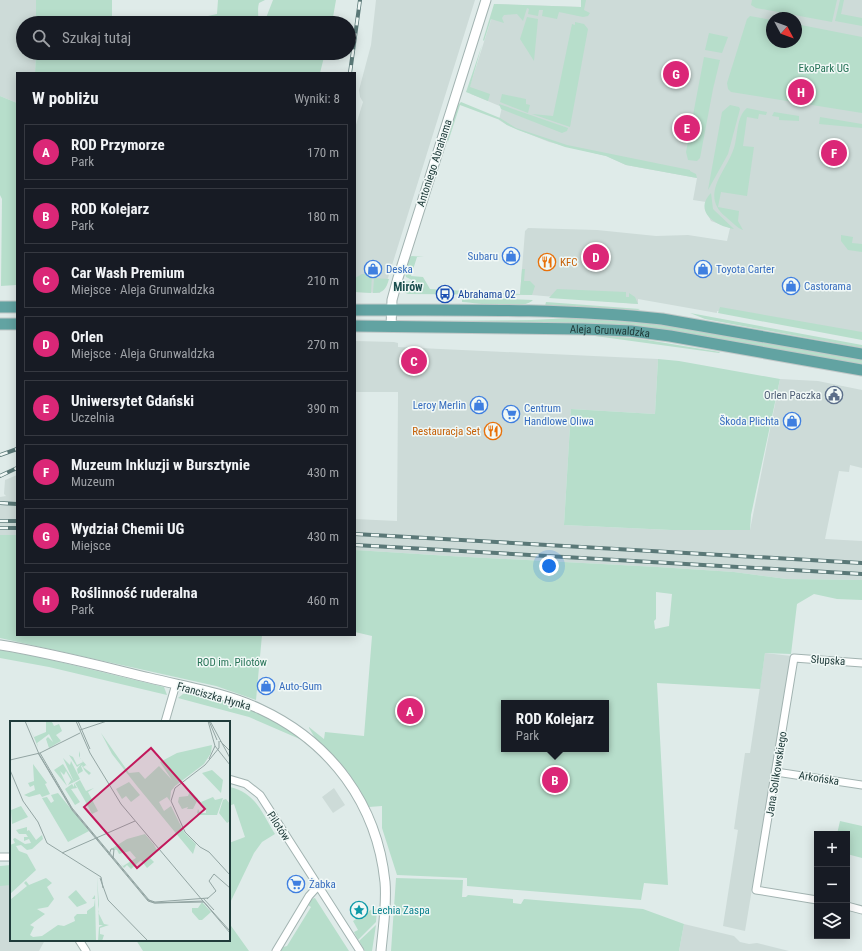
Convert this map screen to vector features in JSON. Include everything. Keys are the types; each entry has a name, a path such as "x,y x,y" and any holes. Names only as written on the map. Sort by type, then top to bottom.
{"main road":[{"path":"0,307 16,307"},
{"name":"Aleja Grunwaldzka","path":"356,310 576,312 630,315 708,326 862,354"},
{"path":"0,324 16,324"},
{"name":"Aleja Grunwaldzka","path":"356,326 583,328 631,332 677,337 862,370"}],"street":[{"name":"Antoniego Abrahama","path":"391,327 393,298 407,249 486,0"},
{"name":"Franciszka Hynka","path":"0,644 235,699 284,721 314,745 350,782 363,803 372,825 382,864 385,900 380,951"},
{"name":"Słupska","path":"794,658 862,663"},
{"name":"Jana Solikowskiego","path":"794,658 756,890 814,900"},
{"path":"165,721 176,684"},
{"name":"Arkońska","path":"776,772 862,786"},
{"name":"Pilotów","path":"230,779 246,784 260,795 360,951"},
{"path":"276,951 309,896 318,886"},
{"path":"850,907 862,910"},
{"path":"80,941 86,951"}],"shaded area":[{"path":"0,0 36,0 36,16 16,16 16,60 36,60 35,72 16,72 16,103 0,96"},
{"path":"376,0 475,0 388,278 380,293 356,292 356,125 363,102 360,97 359,90 371,45"},
{"path":"581,0 862,0 862,335 717,311 717,313 638,299 638,304 520,294 525,231 528,228 597,230 656,236 688,235 727,241 730,228 711,221 706,211 706,202 693,200 697,178 626,165 606,156 549,142 507,125 499,120 502,107 471,94 469,89 496,4 581,7"},
{"path":"356,341 394,342 398,343 398,347 658,359 655,414 571,409 564,525 671,530 750,530 780,379 818,381 862,390 862,468 850,465 849,472 839,471 825,539 862,541 862,580 787,579 734,572 356,550 356,519 397,521 398,392 356,392"},
{"path":"16,475 16,535 0,535 0,497 6,496 4,494 5,480"},
{"path":"765,653 791,656 745,931 723,926 738,830 734,829 745,753 750,753"},
{"path":"334,788 345,805 333,813 322,797"},
{"path":"10,878 10,941 44,941 39,951 0,951 0,879"},
{"path":"684,924 734,936 740,942 749,944 757,943 789,951 679,951"}],"green space":[{"path":"36,0 112,0 112,16 36,16"},
{"path":"218,0 265,0 259,3 258,16 208,16 217,14"},
{"path":"273,0 336,0 333,16 267,16"},
{"path":"581,0 586,0 584,10 590,13 588,16 583,17 559,12 557,19 542,16 543,10 539,10 538,16 528,14 529,9 527,8 523,21 517,14 504,15 502,18 504,23 491,19 484,41 483,40 494,4 581,7"},
{"path":"752,0 837,0 832,22 802,16 802,12 778,12 756,8 751,5"},
{"path":"840,0 844,0 841,14 862,18 862,26 835,21"},
{"name":"EkoPark UG","path":"750,16 766,19 766,48 802,48 802,25 862,37 862,113 731,92 728,89 727,83 747,19"},
{"path":"527,17 538,19 534,61 520,39"},
{"path":"575,22 584,24 588,29 570,127 532,114 553,116 572,24 575,25"},
{"path":"709,33 728,37 722,53 705,50"},
{"path":"482,45 470,87 490,94 488,101 466,92"},
{"path":"704,57 720,60 700,158 697,161 688,160 686,152"},
{"path":"36,60 323,60 320,72 35,72"},
{"path":"502,94 526,99 526,104 530,105 528,113 500,102"},
{"path":"0,96 16,103 16,285 1,286 2,199 0,195"},
{"path":"461,102 500,118 516,128 567,145 690,170 696,174 697,178 626,165 606,156 565,147 518,130 500,120 460,105 448,142 447,139 458,105"},
{"path":"499,104 568,128 567,131 562,133 501,109"},
{"path":"730,105 739,107 740,109 728,154 708,190 722,112"},
{"path":"747,108 767,112 766,115 759,114 758,119 747,117 743,146 754,147 747,196 721,192 718,207 739,211 738,221 743,230 718,209 715,200 715,192 717,183 734,148 739,121 743,112"},
{"path":"774,112 799,116 799,121 779,120 779,117 772,116"},
{"path":"820,117 862,124 862,128 819,124"},
{"path":"711,193 713,209 734,229 720,225 709,217 704,206"},
{"path":"841,235 853,237 852,243 862,244 862,252 848,250 841,241"},
{"path":"412,256 424,257 417,257 411,276 423,277 430,289 520,294 522,269 525,269 524,281 530,281 535,286 532,295 408,294 401,291 401,282 414,281 406,277 405,273 409,257"},
{"path":"362,274 372,274 371,293 356,292 356,277"},
{"path":"374,278 389,279 386,288 380,292 373,293"},
{"path":"557,289 626,292 626,297 629,297 629,293 635,297 638,304 549,298"},
{"path":"488,298 533,300 528,303 510,306 462,302 462,299"},
{"path":"546,302 640,309 545,306"},
{"path":"720,307 862,332 862,340 718,313"},
{"path":"690,313 862,345 862,348 705,319"},
{"path":"572,318 659,324 862,359 862,365 630,326 574,323 414,321 531,320"},
{"path":"588,335 635,338 720,352 719,353"},
{"path":"658,359 679,361 780,379 751,515 750,530 671,530 564,525 571,409 655,414"},
{"name":"ROD im. Pilotów","path":"0,535 16,535 16,636 262,636 256,700 216,686 0,638"},
{"path":"356,550 734,572 787,579 862,580 862,600 837,599 814,594 797,604 791,654 765,653 760,689 657,683 668,885 644,883 641,900 467,886 467,878 397,875 382,828 382,806 369,807 348,772 315,738 309,728 324,739 325,732 364,736 372,636 356,632","holes":["656,592 672,594 669,626 655,629 654,621 656,619"]},
{"path":"0,650 39,657 164,687 167,695 49,667 0,658"},
{"path":"190,693 249,709 279,723 302,740 249,717 178,698 183,694"},
{"path":"230,787 239,790 252,799 262,811 275,834 262,842 254,853 230,903 230,843 245,837 234,804 230,806"},
{"path":"840,821 862,826 862,858 850,855 850,831 838,831"},
{"path":"10,865 10,885 0,886 0,866"},
{"path":"396,878 463,880 462,897 466,897 468,895 513,899 513,903 521,904 524,899 643,909 684,924 679,951 391,951"},
{"path":"315,898 349,951 281,951 283,947 287,946 311,907 308,905 311,899"},
{"path":"374,908 377,910 376,922 358,940 354,932 358,930 353,921"},
{"path":"230,924 249,951 143,951 137,941 230,941"},
{"path":"376,925 372,951 365,951 359,941"}],"railway":[{"path":"356,29 360,0"},
{"path":"350,72 352,60"},
{"path":"0,455 16,449"},
{"path":"0,476 16,468"},
{"path":"0,503 16,504"},
{"path":"0,521 16,521"},
{"path":"0,528 16,528"},
{"path":"356,534 862,563"},
{"path":"356,545 862,574"}],"place":[{"name":"Wydział Chemii UG","path":"676,74"},
{"name":"Roślinność ruderalna","path":"801,92"},
{"name":"Uniwersytet Gdański","path":"687,128"},
{"name":"Muzeum Inkluzji w Bursztynie","path":"834,153"},
{"name":"Subaru","path":"511,256"},
{"name":"Orlen","path":"596,257"},
{"name":"KFC","path":"547,262"},
{"name":"Deska","path":"373,269"},
{"name":"Toyota Carter","path":"703,269"},
{"name":"Castorama","path":"791,286"},
{"name":"Abrahama 02","path":"445,294"},
{"name":"Car Wash Premium","path":"414,361"},
{"name":"Orlen Paczka","path":"834,395"},
{"name":"Leroy Merlin","path":"479,405"},
{"name":"Centrum Handlowe Oliwa","path":"511,414"},
{"name":"Škoda Plichta","path":"792,421"},
{"name":"Restauracja Set","path":"493,431"},
{"name":"Auto-Gum","path":"266,686"},
{"name":"ROD Przymorze","path":"410,711"},
{"name":"ROD Kolejarz","path":"555,780"},
{"name":"Żabka","path":"296,884"},
{"name":"Lechia Zaspa","path":"359,910"}],"district":[{"name":"Mirów","path":"408,287"}]}
